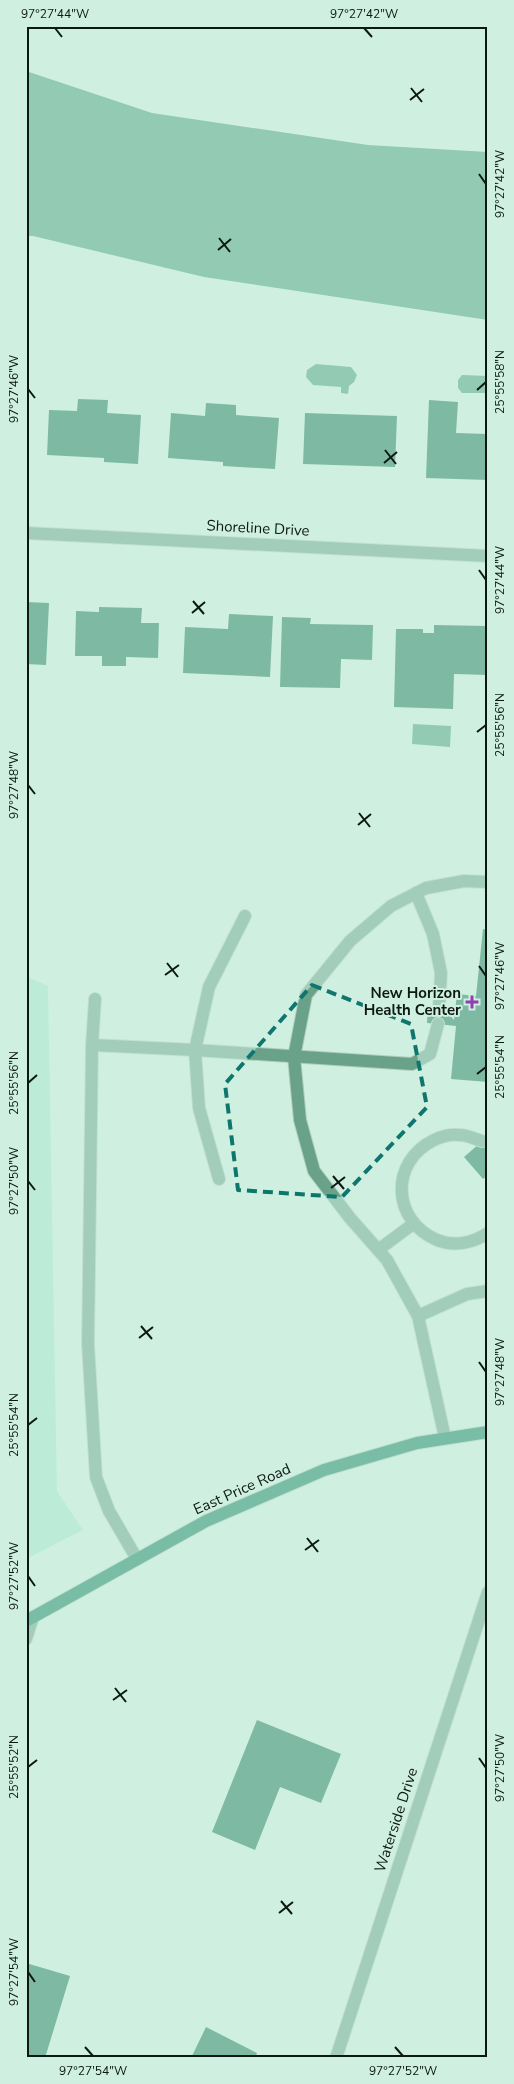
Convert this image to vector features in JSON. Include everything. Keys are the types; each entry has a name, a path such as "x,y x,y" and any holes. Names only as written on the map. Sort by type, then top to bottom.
{"main road":[{"name":"East Price Road","path":"30,1619 206,1521 324,1470 416,1443 488,1432"}],"street":[{"name":"Shoreline Drive","path":"26,533 488,556"},
{"path":"445,1438 418,1316 387,1260 314,1171 300,1120 294,1056 306,995 350,941 390,906 426,888 464,881 488,882"},
{"path":"416,893 433,934 441,973 439,1009"},
{"path":"219,1179 199,1108 195,1050 209,987 245,916"},
{"path":"95,999 92,1045 88,1344 96,1477 109,1511 137,1559"},
{"path":"92,1045 412,1064 430,1054 438,1024"},
{"path":"482,1142 460,1135 442,1136 426,1144 412,1156 404,1173 401,1190 404,1208 413,1224 427,1236 444,1243 462,1244 479,1239 488,1233"},
{"path":"378,1250 413,1224"},
{"path":"418,1316 467,1294 488,1291"},
{"name":"Waterside Drive","path":"336,2058 488,1592"},
{"path":"26,1639 30,1619"}],"highlighted area":[{"path":"312,985 411,1024 427,1107 342,1197 238,1190 225,1084"}],"shaded area":[{"path":"26,71 152,113 368,145 488,152 488,320 204,277 33,236 26,236"},
{"path":"316,364 351,367 357,375 354,382 349,386 348,394 341,393 341,387 313,385 306,377 307,370"},
{"path":"462,375 488,376 488,399 486,399 486,393 462,393 458,388 458,380"},
{"path":"413,724 451,726 450,747 412,744"},
{"path":"26,976 48,986 57,1491 83,1530 26,1559"}],"building":[{"path":"78,399 108,400 107,413 141,415 138,464 104,462 104,458 47,455 49,410 77,411"},
{"path":"429,400 458,402 456,433 488,434 488,480 426,478"},
{"path":"206,403 236,405 236,415 279,418 275,469 223,466 223,462 168,458 171,413 205,416"},
{"path":"305,413 397,416 395,467 303,464"},
{"path":"26,602 49,603 46,665 26,664"},
{"path":"99,607 142,608 141,623 159,623 158,658 126,657 126,666 102,666 102,656 75,656 76,611 99,612"},
{"path":"229,614 273,616 270,677 183,673 185,627 228,629"},
{"path":"282,617 311,618 310,624 373,625 372,660 341,659 340,688 280,687"},
{"path":"434,625 488,626 488,675 454,674 453,709 394,707 396,629 423,629 423,633 434,633"},
{"name":"New Horizon Health Center","path":"483,929 488,930 488,1082 451,1079 456,1026 427,1023 428,1008 445,1010 454,1020 457,994 476,996"},
{"path":"488,1136 488,1175 483,1179 464,1157"},
{"path":"257,1720 341,1754 321,1803 280,1787 255,1850 212,1832"},
{"path":"26,1963 70,1976 45,2058 26,2058"},
{"path":"206,2027 257,2053 255,2058 191,2058"}],"place":[{"name":"New Horizon Health Center","path":"472,1002"}]}
